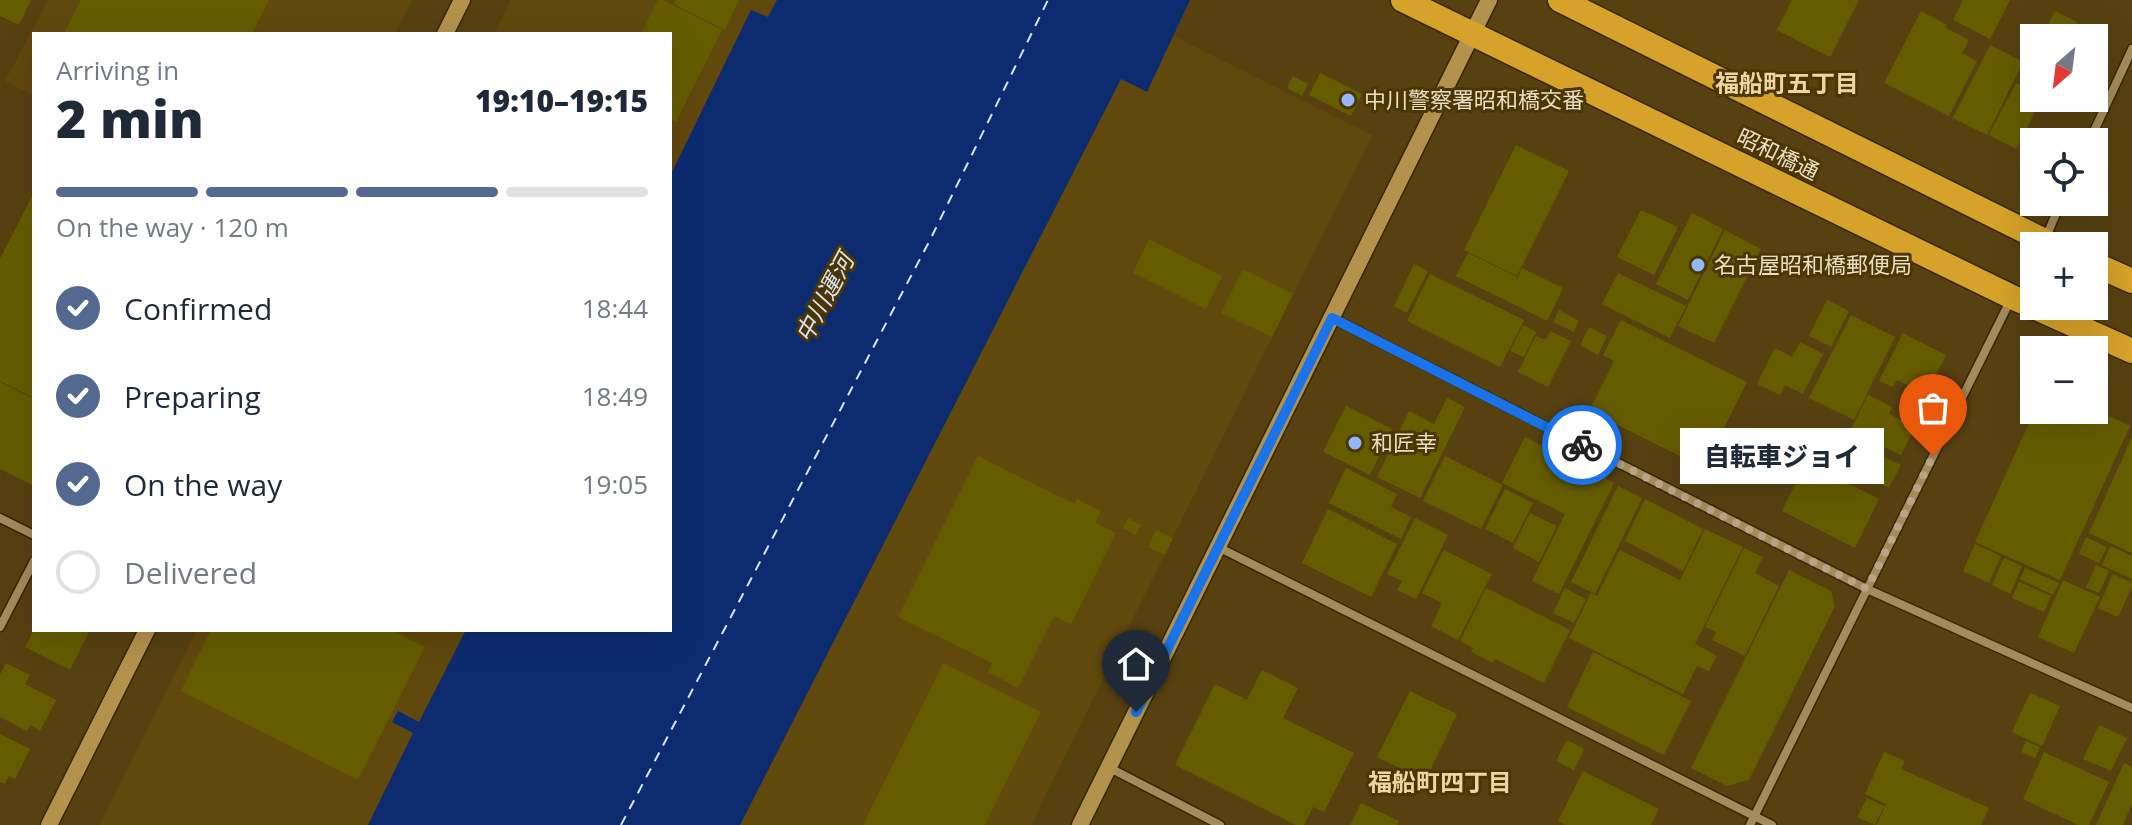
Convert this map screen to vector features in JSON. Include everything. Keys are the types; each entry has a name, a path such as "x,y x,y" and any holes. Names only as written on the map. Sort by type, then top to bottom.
{"highway":[{"name":"昭和橋通","path":"1403,0 2012,297 2132,351"},
{"name":"昭和橋通","path":"1560,0 2027,232"},
{"path":"2108,270 2132,281"}],"street":[{"path":"446,32 462,0"},
{"path":"1080,825 1489,0"},
{"path":"2095,128 2132,49"},
{"path":"1752,821 2012,297"},
{"path":"1332,318 1867,589 2132,708"},
{"path":"0,518 32,534"},
{"path":"1218,547 1752,821 1772,825"},
{"path":"0,627 32,565"},
{"path":"49,825 146,632"},
{"path":"1108,767 1220,825"}],"shaded area":[{"path":"48,0 412,0 396,32 32,32 32,95 5,81"},
{"path":"511,0 777,0 768,17 751,10 672,172 672,32 495,32"},
{"path":"1173,36 1372,135 1031,825 740,825 1121,78 1147,91"},
{"path":"196,632 465,632 419,722 392,721 413,733 368,825 99,825"}],"water":[{"name":"中川運河","path":"777,0 1190,0 1147,92 1121,79 740,825 368,825 413,733 392,722 398,711 419,722 465,632 672,632 672,172 751,10 768,17"}],"building":[{"path":"0,0 31,0 19,25 0,16"},
{"path":"81,0 269,0 253,32 65,32"},
{"path":"658,0 722,30 676,122 672,120 672,32 642,32"},
{"path":"676,0 739,0 725,30 674,4"},
{"path":"1792,0 1859,0 1830,57 1777,30"},
{"path":"1963,0 2010,0 1990,39 1953,20"},
{"path":"1921,11 1969,40 1962,53 1977,61 1949,116 1884,83"},
{"path":"2055,11 2077,22 2076,24 2048,24"},
{"path":"1990,45 2020,60 2020,68 1987,135 1953,118"},
{"path":"1320,73 1362,94 1351,116 1309,95"},
{"path":"1293,76 1308,84 1302,96 1287,88"},
{"path":"2016,83 2020,85 2020,112 2035,112 2027,128 2020,128 2020,141 2016,149 1989,135"},
{"path":"1516,145 1569,171 1517,276 1464,250"},
{"path":"32,196 32,397 0,381 0,259"},
{"path":"1641,210 1678,227 1654,275 1617,257"},
{"path":"1692,213 1723,229 1688,300 1656,284"},
{"path":"1725,230 1761,249 1714,343 1678,326"},
{"path":"1149,239 1222,276 1206,309 1133,273"},
{"path":"1468,253 1517,277 1516,281 1522,268 1563,288 1547,321 1456,276"},
{"path":"1414,264 1428,271 1407,313 1394,306"},
{"path":"1243,269 1293,294 1272,337 1221,313"},
{"path":"1618,273 1686,306 1670,338 1602,304"},
{"path":"1430,274 1524,320 1500,367 1407,321"},
{"path":"1827,300 1849,311 1831,347 1809,336"},
{"path":"1559,310 1579,321 1574,332 1553,322"},
{"path":"1851,315 1895,337 1854,420 1809,398"},
{"path":"1621,320 1747,382 1704,468 1589,411 1614,361 1603,355"},
{"path":"1523,325 1536,332 1524,357 1510,351"},
{"path":"1589,327 1607,336 1598,355 1580,345"},
{"path":"1550,331 1571,341 1548,387 1518,372 1536,336 1546,340"},
{"path":"1903,333 1946,355 1926,395 1897,380 1893,387 1879,381"},
{"path":"1800,342 1823,354 1803,394 1785,385 1780,395 1757,384 1775,348 1792,357"},
{"path":"0,382 32,398 32,485 0,469"},
{"path":"1868,395 1892,407 1889,414 1915,427 1901,455 1850,431"},
{"path":"1447,398 1465,407 1420,498 1377,477 1409,411 1434,424"},
{"path":"1346,406 1392,429 1370,475 1323,452"},
{"path":"2108,416 2130,426 2060,580 1975,542 2029,424 2108,424"},
{"path":"1820,436 1843,448 1832,471 1808,459"},
{"path":"1525,437 1614,483 1559,594 1532,581 1565,514 1502,483"},
{"path":"2132,437 2132,553 2089,533"},
{"path":"1873,452 1901,465 1889,488 1861,475"},
{"path":"978,456 1075,504 1077,499 1101,511 1095,523 1116,533 1071,624 1054,616 1018,688 988,672 992,663 898,617"},
{"path":"1445,456 1503,485 1481,529 1423,501"},
{"path":"1806,462 1879,499 1855,548 1782,511"},
{"path":"1346,468 1397,494 1391,507 1411,517 1401,539 1329,503"},
{"path":"1618,486 1642,498 1595,594 1571,582"},
{"path":"1505,489 1533,503 1513,543 1485,529"},
{"path":"1645,499 1703,529 1683,571 1625,541"},
{"path":"1328,509 1397,544 1371,597 1302,563"},
{"path":"1530,513 1557,526 1539,562 1513,548"},
{"path":"1128,518 1141,525 1136,535 1123,528"},
{"path":"1415,518 1448,535 1416,599 1397,590 1402,581 1387,574"},
{"path":"1705,529 1743,547 1695,644 1717,656 1709,671 1697,666 1683,694 1569,638 1591,593 1597,596 1620,550 1680,580"},
{"path":"1156,530 1173,538 1165,555 1148,547"},
{"path":"2086,537 2107,547 2099,563 2079,554"},
{"path":"1975,544 2001,556 1989,583 1963,571"},
{"path":"2110,546 2132,556 2132,579 2102,565"},
{"path":"1744,548 1763,557 1755,573 1779,586 1745,656 1712,640 1716,632 1705,627"},
{"path":"1444,550 1492,574 1458,640 1431,626 1442,603 1422,593"},
{"path":"2004,558 2022,566 2010,594 1992,585"},
{"path":"2096,565 2109,571 2099,593 2086,588"},
{"path":"2025,568 2059,583 2053,595 2020,579"},
{"path":"1789,570 1831,591 1835,606 1749,780 1727,786 1691,768"},
{"path":"2113,574 2132,583 2118,617 2098,608"},
{"path":"2063,580 2100,597 2074,653 2038,637"},
{"path":"2019,582 2051,596 2044,612 2012,598"},
{"path":"1486,588 1570,630 1544,683 1495,659 1493,663 1471,652 1473,648 1460,641"},
{"path":"1565,588 1586,599 1574,623 1553,613"},
{"path":"33,632 89,632 70,670 25,647"},
{"path":"210,632 395,632 425,647 358,780 181,691"},
{"path":"1593,652 1691,701 1664,755 1567,707"},
{"path":"6,663 30,675 25,684 56,700 40,731 30,725 27,731 0,717 0,675"},
{"path":"943,663 1041,712 985,825 863,825"},
{"path":"1262,670 1298,688 1283,718 1354,753 1324,812 1313,807 1304,825 1296,825 1175,765 1215,684 1247,700"},
{"path":"1410,691 1457,714 1425,781 1377,757"},
{"path":"2030,693 2060,706 2042,746 2012,732"},
{"path":"2099,725 2127,738 2111,771 2083,759"},
{"path":"0,734 30,749 15,779 9,776 5,784 0,782"},
{"path":"1567,740 1584,749 1574,770 1556,761"},
{"path":"2026,741 2040,747 2035,758 2021,752"},
{"path":"1884,752 1905,761 1901,769 1989,808 1981,825 1877,825 1886,804 1865,794"},
{"path":"2044,752 2109,782 2089,825 2078,825 2023,799"},
{"path":"2124,763 2132,767 2132,804 2123,825 2096,825"},
{"path":"1583,771 1659,809 1651,825 1566,825 1558,821"},
{"path":"1867,798 1884,806 1875,825 1857,817"},
{"path":"1361,803 1399,821 1397,825 1350,825"}],"ferry route":[{"path":"621,825 930,240 1048,0"}],"way so far":[{"path":"1582,445 1867,589 1933,456"}],"place":[{"name":"中川警察署昭和橋交番","path":"1348,100"},
{"name":"名古屋昭和橋郵便局","path":"1698,265"},
{"name":"和匠幸","path":"1355,443"},
{"name":"自転車ジョイ","path":"1933,456"}],"district":[{"name":"福船町五丁目","path":"1787,84"},
{"name":"福船町四丁目","path":"1440,783"}],"route":[{"path":"1136,712 1332,318 1582,445"}]}
